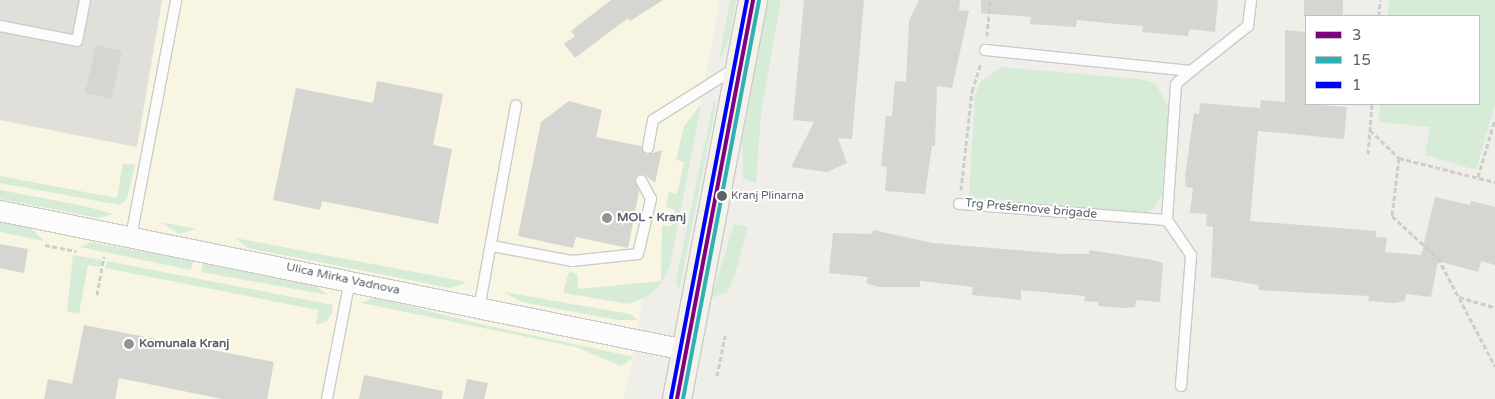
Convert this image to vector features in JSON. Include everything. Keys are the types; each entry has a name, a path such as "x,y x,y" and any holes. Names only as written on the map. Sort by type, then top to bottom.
{"main road":[{"path":"676,399 754,0"}],"street":[{"name":"Ulica Mirka Vadnova","path":"0,211 350,279 479,309 685,350"}],"lane":[{"path":"0,26 77,41 85,0"},
{"path":"132,237 176,0"},
{"path":"1181,386 1191,255 1168,220 1176,84 1248,26 1251,0"},
{"path":"985,50 1191,70"},
{"path":"648,148 653,120 740,65"},
{"path":"479,309 492,246 516,105"},
{"path":"492,246 572,261 638,254 651,199 641,180"},
{"name":"Trg Prešernove brigade","path":"959,204 1168,220"},
{"path":"327,399 350,279"}],"path":[{"name":"Trg Prešernove brigade","path":"959,204 972,91 985,50 990,0"},
{"path":"1379,15 1380,0"},
{"path":"1368,154 1372,105"},
{"path":"1478,177 1495,119"},
{"path":"1370,130 1399,158 1422,160 1495,182"},
{"path":"1399,158 1392,216 1438,258 1495,366"},
{"path":"45,245 76,251"},
{"path":"97,295 104,256"},
{"path":"1458,297 1495,308"},
{"path":"717,376 725,336"}],"shaded area":[{"path":"0,0 162,0 137,147 0,120"},
{"path":"162,0 720,0 670,267 662,282 642,300 634,357 623,399 0,399 0,120 137,147"}],"green space":[{"path":"730,0 736,0 729,40 719,61"},
{"path":"768,0 781,0 761,113 756,183 743,179 742,143"},
{"path":"1389,0 1495,0 1495,105 1476,170 1425,155 1430,127 1379,122 1380,105 1480,105 1480,15 1388,15"},
{"path":"1001,67 1140,79 1156,84 1169,109 1162,194 1155,207 1142,215 969,197 975,94 981,81"},
{"path":"714,99 716,106 679,291 676,280"},
{"path":"701,104 670,267 662,282 650,295 629,304 563,293 569,271 577,274 578,289 661,281 662,225 671,227 675,210 666,207 669,192 677,194 684,162 676,160 684,126"},
{"path":"123,163 135,165 127,199 120,205 0,183 0,176 117,198"},
{"path":"0,190 84,206 114,214 99,218 0,199"},
{"path":"0,222 31,228 44,241 0,232"},
{"path":"160,222 196,229 180,234"},
{"path":"734,224 748,227 738,264 728,292 711,298"},
{"path":"235,238 466,283 450,288 248,248"},
{"path":"91,242 193,261 191,270 80,247"},
{"path":"73,255 102,260 100,267 88,265 79,314 67,311"},
{"path":"107,261 333,305 332,313 327,321 316,325 318,310 105,268"},
{"path":"203,263 313,284 328,295 201,272"},
{"path":"504,292 630,314 638,320 617,320 522,302"},
{"path":"374,297 476,323 634,357 621,366 576,347 362,303"}],"building":[{"path":"611,0 663,0 630,21 628,18 575,58 564,44 575,36 571,31"},
{"path":"804,0 864,0 852,139 838,138 847,163 827,172 791,167 814,122 793,120"},
{"path":"919,0 960,0 959,10 969,11 952,88 937,86 935,146 932,146 925,194 885,191 887,167 881,166 886,116 892,116 895,81 906,82 909,21"},
{"path":"981,0 1218,0 1215,32 1189,29 1188,36 1142,32 1143,26 1077,20 1076,27 1030,24 1031,17 981,13"},
{"path":"1304,0 1343,0 1343,15 1304,16"},
{"path":"1285,30 1305,32 1305,105 1347,107 1344,139 1258,131 1250,221 1376,231 1376,237 1387,238 1385,252 1421,255 1435,197 1470,205 1471,201 1495,207 1495,265 1481,261 1478,272 1438,261 1431,297 1406,294 1405,301 1394,303 1368,301 1369,296 1258,290 1259,285 1211,277 1213,227 1206,226 1207,214 1190,213 1193,188 1186,187 1185,176 1194,113 1199,114 1200,103 1260,108 1261,100 1285,102"},
{"path":"96,45 122,51 111,99 85,93"},
{"path":"377,81 443,94 433,145 452,149 438,224 322,201 320,210 273,200 296,88 373,103"},
{"path":"569,101 602,110 596,137 641,146 646,155 662,150 655,183 644,174 635,177 639,192 628,248 576,237 573,248 518,236 541,122"},
{"path":"873,230 933,243 1063,254 1089,254 1089,250 1153,260 1163,263 1160,302 1136,300 1135,307 1123,308 1098,306 1098,302 1084,301 1085,296 1021,290 1021,300 972,295 973,287 920,281 920,287 878,287 866,283 868,277 829,273 833,233 872,234"},
{"path":"0,244 28,249 24,273 0,268"},
{"name":"Komunala Kranj","path":"84,325 274,362 267,399 222,399 119,378 115,399 44,399 48,379 72,384"},
{"path":"364,375 443,391 442,399 359,399"},
{"path":"467,379 488,383 484,399 463,399"}],"transit line":[{"name":"1","path":"671,398 747,0"},
{"name":"3","path":"677,399 753,0"},
{"name":"15","path":"683,399 759,1"}],"place":[{"name":"Kranj Plinarna","path":"722,196"},
{"name":"MOL - Kranj","path":"607,218"},
{"name":"Komunala Kranj","path":"129,344"}]}
